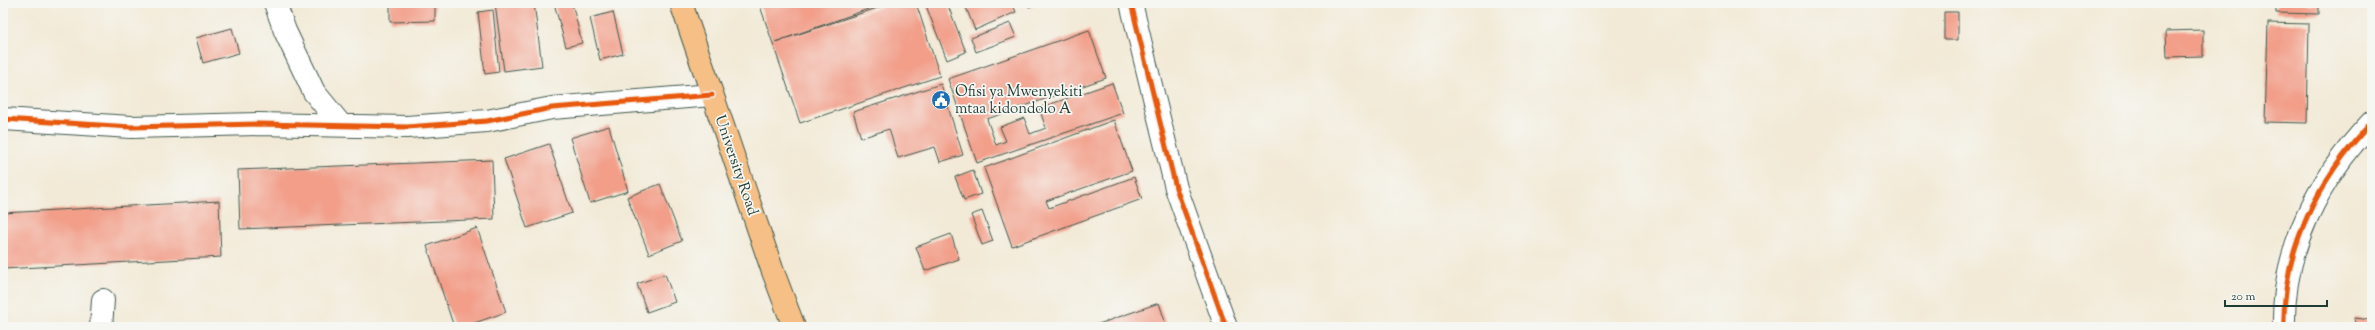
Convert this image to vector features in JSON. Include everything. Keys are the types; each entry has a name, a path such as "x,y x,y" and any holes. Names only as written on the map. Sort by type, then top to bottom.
{"main road":[{"name":"University Road","path":"680,3 794,327"}],"street":[{"path":"275,3 285,31 314,92 341,125"},
{"path":"1131,3 1176,188 1226,327"},
{"path":"3,119 131,127 258,124 408,127 487,121 552,108 712,95"},
{"path":"2284,327 2285,288 2292,253 2317,198 2353,142 2372,122"},
{"path":"101,327 103,300"}],"building":[{"path":"390,3 435,3 435,21 390,22"},
{"path":"495,3 534,3 542,66 504,71"},
{"path":"554,3 572,3 582,43 566,47"},
{"path":"759,3 885,3 775,42 892,3 916,3 940,76 800,123"},
{"path":"925,3 947,3 966,52 947,60"},
{"path":"970,3 1012,3 1016,12 975,30 965,5"},
{"path":"1027,3 1038,3 1029,7"},
{"path":"2276,3 2319,3 2319,14 2276,13"},
{"path":"493,10 499,72 485,74 478,12"},
{"path":"613,12 623,54 600,60 590,18"},
{"path":"1944,12 1958,12 1958,40 1944,40"},
{"path":"1010,23 1016,37 976,52 971,38"},
{"path":"2268,23 2309,24 2307,123 2265,122"},
{"path":"232,28 239,53 203,63 196,38"},
{"path":"1089,30 1106,78 987,119 996,145 1006,141 1000,127 1024,118 1030,134 1046,128 1039,108 1112,83 1123,113 977,163 948,79"},
{"path":"2203,30 2203,56 2167,57 2166,31"},
{"path":"941,84 963,155 940,162 935,147 898,158 889,129 861,138 853,112"},
{"path":"1114,120 1132,171 1046,201 1049,208 1134,177 1142,199 1012,246 984,168"},
{"path":"609,126 628,191 590,203 570,138"},
{"path":"549,144 572,213 527,228 504,159"},
{"path":"492,160 494,219 240,229 238,170"},
{"path":"973,170 981,194 964,200 955,177"},
{"path":"660,184 682,241 649,254 627,197"},
{"path":"219,201 221,257 3,269 3,213"},
{"path":"982,211 993,241 982,245 971,215"},
{"path":"477,228 506,312 463,327 454,327 427,246"},
{"path":"951,234 959,259 925,271 916,247"},
{"path":"665,274 675,302 647,312 637,284"},
{"path":"1159,303 1167,327 1090,327"},
{"path":"2355,318 2372,320 2372,327 2354,327"}],"cycle path":[{"path":"1131,3 1176,188 1226,327"},
{"path":"3,119 131,127 258,124 407,127 487,121 552,108 712,95"},
{"path":"2284,327 2285,298 2289,270 2307,216 2320,191 2336,167 2372,122"}],"place":[{"name":"Ofisi ya Mwenyekiti mtaa kidondolo A","path":"941,100"}]}
